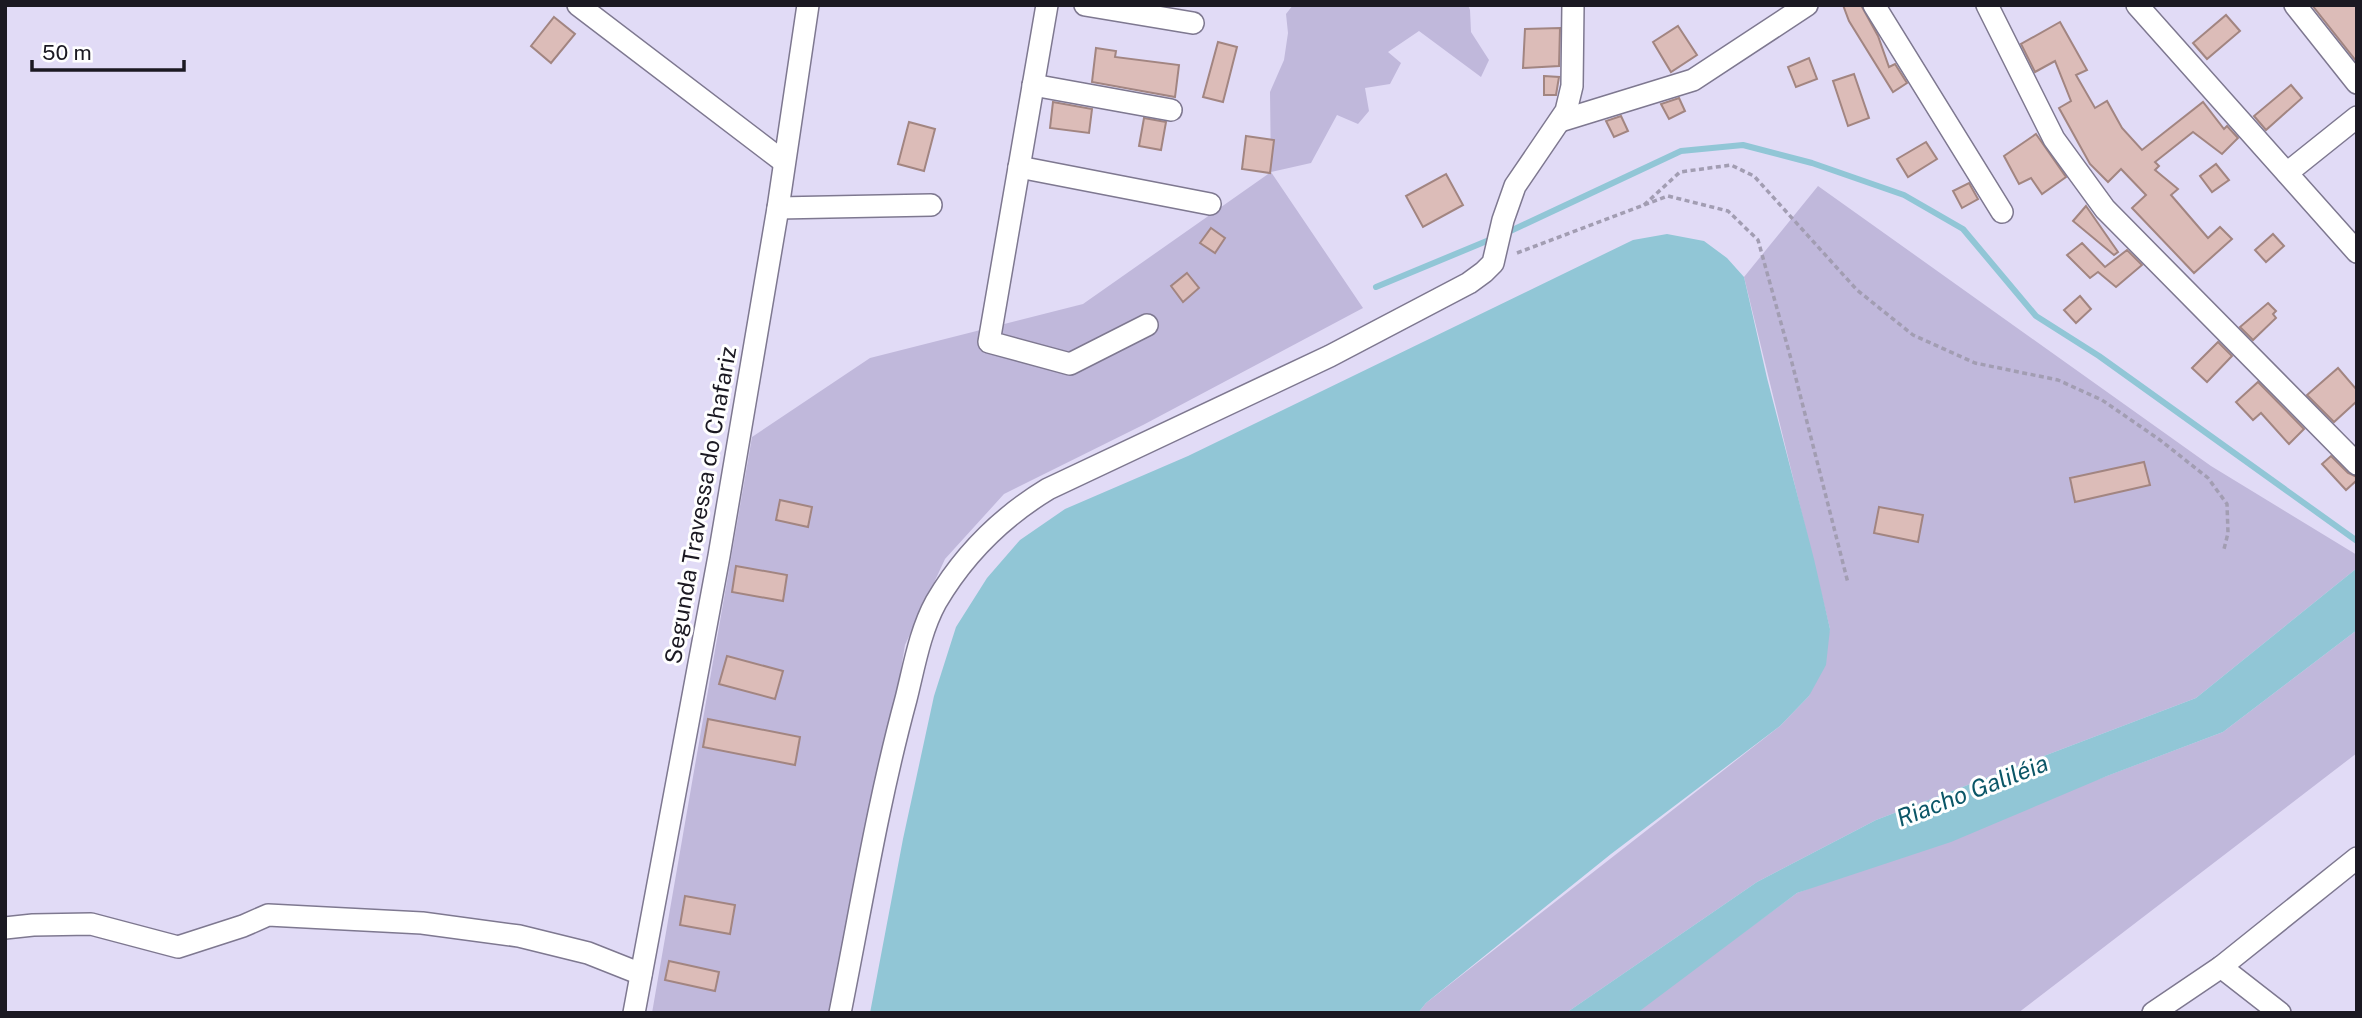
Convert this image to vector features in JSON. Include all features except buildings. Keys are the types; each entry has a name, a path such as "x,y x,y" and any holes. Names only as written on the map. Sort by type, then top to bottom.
{"street":[{"path":"578,5 784,162"},
{"name":"Segunda Travessa do Chafariz","path":"635,1013 719,556 778,208 807,5"},
{"path":"1047,5 989,342 1070,364 1147,325"},
{"path":"1085,5 1193,23"},
{"path":"1560,121 1693,80 1807,5"},
{"path":"1874,5 2001,212"},
{"path":"1987,5 2053,139 2105,209 2357,464"},
{"path":"2137,5 2357,252"},
{"path":"2295,5 2357,83"},
{"path":"840,1013 887,767 922,639 935,604 956,573 979,545 1021,506 1048,489 1330,356 1485,272 1494,257 1515,186 1566,111 1572,86 1578,8"},
{"path":"1033,85 1171,110"},
{"path":"2287,173 2357,117"},
{"path":"1019,167 1210,204"},
{"path":"778,208 931,205"},
{"path":"2153,1013 2221,967 2357,858"},
{"path":"5,928 91,924 178,947 268,915 422,923 519,936 588,953 641,974"},
{"path":"2221,967 2280,1013"}],"path":[{"path":"1644,205 1680,172 1731,165 1754,176 1857,290 1913,335 1975,363 2058,380 2102,400 2160,440 2208,478 2227,504 2228,533 2224,549"},
{"path":"1494,257 1668,195 1728,211 1758,240 1848,583"}],"shaded area":[{"path":"1293,5 1468,5 1471,32 1489,60 1481,77 1419,31 1388,52 1401,63 1390,84 1365,88 1369,111 1358,124 1337,115 1311,163 1271,172 1270,92 1284,60 1288,33 1286,14"},
{"path":"1271,172 1363,308 1143,425 1004,494 945,559 905,645 841,1013 652,1013 752,437 870,358 1083,304"},
{"path":"1818,186 2211,466 2357,555 2357,568 2196,698 1876,820 1757,882 1566,1013 1418,1013 1426,1003 1780,726 1809,696 1830,629 1744,277"},
{"path":"2357,630 2357,753 2018,1013 1634,1013 1797,893 2223,732"}],"water":[{"path":"1667,234 1704,241 1727,258 1744,277 1814,559 1830,629 1826,665 1809,696 1780,726 1611,854 1426,1003 1418,1013 870,1013 934,696 956,627 987,578 1020,540 1065,509 1188,456 1633,240"},
{"name":"Riacho Galiléia","path":"2357,568 2357,630 2223,732 2107,776 1951,842 1797,893 1637,1013 1566,1013 1757,882 1876,820 2196,698"}],"waterway":[{"path":"1504,234 1681,151 1743,145 1812,163 1904,195 1963,229 2036,316 2099,356 2357,541"},
{"path":"1376,287 1494,238"}]}
